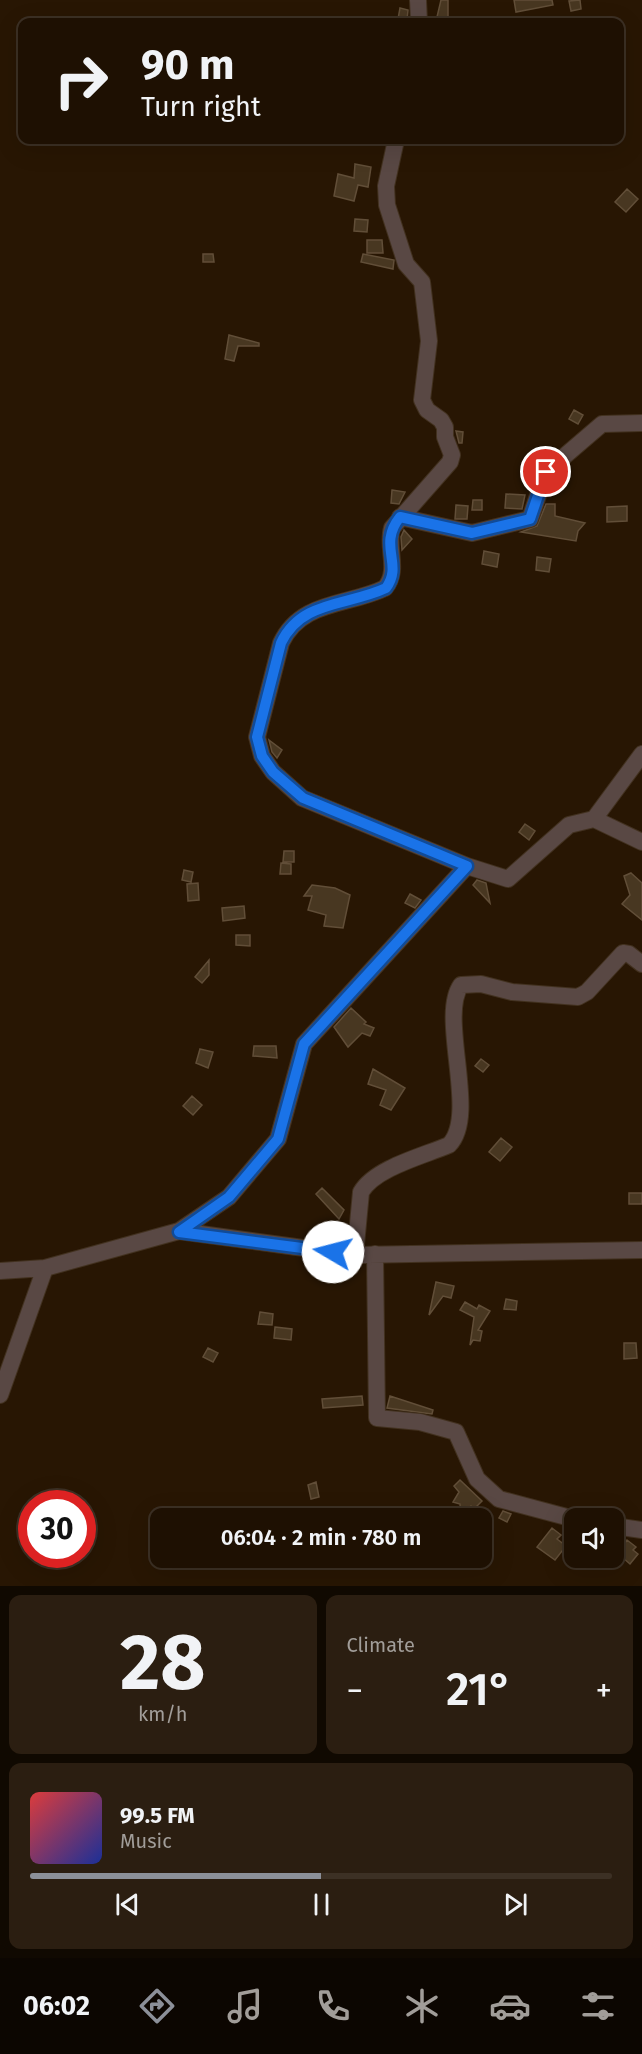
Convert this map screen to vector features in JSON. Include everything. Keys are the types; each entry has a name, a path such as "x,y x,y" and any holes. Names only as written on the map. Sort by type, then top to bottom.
{"street":[{"path":"418,0 419,18"},
{"path":"395,144 386,186 387,205 400,250 406,264 422,282 426,301 429,341 422,400 427,410 441,420 445,427 445,437 452,455 446,468 392,528 389,539 393,576 386,588 307,612 286,631 257,737 262,756 273,772 303,798 467,866 508,879 569,825 594,819 642,842"},
{"path":"400,517 472,533 530,519 546,472 602,424 642,423"},
{"path":"594,819 642,754"},
{"path":"0,1271 45,1268 179,1232 229,1197 278,1139 304,1044 467,866"},
{"path":"355,1255 361,1192 366,1184 379,1174 449,1145 455,1139 459,1102 455,1015 461,985 481,984 512,992 578,997 587,992 623,953 629,954 642,964"},
{"path":"179,1232 355,1255 642,1250"},
{"path":"375,1254 377,1418 420,1422 456,1432 477,1479 499,1499 564,1516"},
{"path":"0,1395 45,1268"},
{"path":"624,1527 642,1530"}],"building":[{"path":"441,0 448,0 448,17 437,17"},
{"path":"514,0 552,0 553,5 516,12"},
{"path":"580,0 581,9 571,11 569,1"},
{"path":"400,8 408,10 407,18 398,18"},
{"path":"355,164 371,167 368,187 358,185 354,201 334,196 338,174 354,178"},
{"path":"627,189 638,199 626,212 615,202"},
{"path":"355,219 368,220 367,232 354,231"},
{"path":"367,240 382,240 383,253 367,253"},
{"path":"203,254 213,254 214,262 203,262"},
{"path":"363,254 394,260 393,269 361,262"},
{"path":"229,335 259,343 259,346 238,346 234,361 225,359"},
{"path":"574,410 583,415 578,424 569,419"},
{"path":"456,431 463,432 462,443 459,443"},
{"path":"392,490 405,492 399,504 391,503"},
{"path":"506,494 525,495 522,509 505,508"},
{"path":"473,500 482,500 482,510 472,510"},
{"path":"546,504 555,504 555,516 585,523 578,531 576,541 521,532 537,526"},
{"path":"456,505 468,506 467,519 455,519"},
{"path":"627,506 627,521 607,522 607,507"},
{"path":"404,530 412,539 402,550 401,537"},
{"path":"484,551 499,554 497,567 482,564"},
{"path":"537,557 551,559 549,572 536,570"},
{"path":"269,740 282,750 277,758 272,752"},
{"path":"525,824 535,831 529,840 519,832"},
{"path":"284,851 294,851 294,862 283,862"},
{"path":"281,863 291,864 291,874 280,874"},
{"path":"184,870 193,872 191,882 182,880"},
{"path":"631,873 642,883 642,920 622,904 630,895 624,876"},
{"path":"477,880 486,883 490,903 473,885"},
{"path":"198,883 199,900 188,901 187,884"},
{"path":"312,885 335,888 350,895 343,928 324,926 326,915 308,910 312,896 304,896"},
{"path":"410,894 421,900 415,908 405,903"},
{"path":"244,906 245,918 223,921 222,908"},
{"path":"236,935 250,935 250,946 236,945"},
{"path":"209,960 209,975 202,983 195,977"},
{"path":"351,1008 366,1022 364,1024 374,1028 370,1036 362,1033 348,1047 334,1027"},
{"path":"254,1046 276,1046 277,1058 253,1056"},
{"path":"200,1049 213,1052 208,1068 196,1063"},
{"path":"481,1059 489,1065 483,1072 475,1066"},
{"path":"373,1069 405,1088 391,1110 380,1105 386,1090 368,1084"},
{"path":"192,1096 202,1105 193,1115 183,1106"},
{"path":"501,1138 512,1147 500,1161 489,1152"},
{"path":"322,1188 344,1210 339,1219 316,1194"},
{"path":"629,1193 642,1193 642,1204 629,1204"},
{"path":"436,1282 454,1286 451,1298 443,1296 429,1315"},
{"path":"506,1299 517,1301 516,1310 504,1309"},
{"path":"465,1302 477,1309 479,1305 490,1311 478,1330 482,1331 480,1341 473,1340 470,1345 474,1317 460,1310"},
{"path":"260,1312 273,1314 272,1325 258,1324"},
{"path":"275,1327 292,1329 291,1340 274,1338"},
{"path":"624,1343 636,1343 637,1358 624,1359"},
{"path":"208,1348 218,1353 213,1362 203,1357"},
{"path":"362,1396 363,1405 323,1408 322,1399"},
{"path":"390,1396 433,1410 432,1414 387,1408"},
{"path":"460,1480 482,1501 475,1508 471,1506 460,1508 460,1504 453,1502 459,1492 454,1486"},
{"path":"316,1482 319,1497 311,1499 308,1485"},
{"path":"503,1511 511,1514 507,1522 499,1518"},
{"path":"552,1528 561,1535 557,1539 564,1544 564,1549 555,1560 537,1547"},
{"path":"627,1540 636,1547 633,1550 638,1554 630,1564 624,1559 624,1542"}],"route":[{"path":"333,1252 179,1232 229,1197 278,1139 304,1044 467,866 303,798 273,772 262,756 257,737 281,643 286,631 307,612 386,588 393,576 389,539 392,528 400,517 472,533 530,519 546,472"}]}
